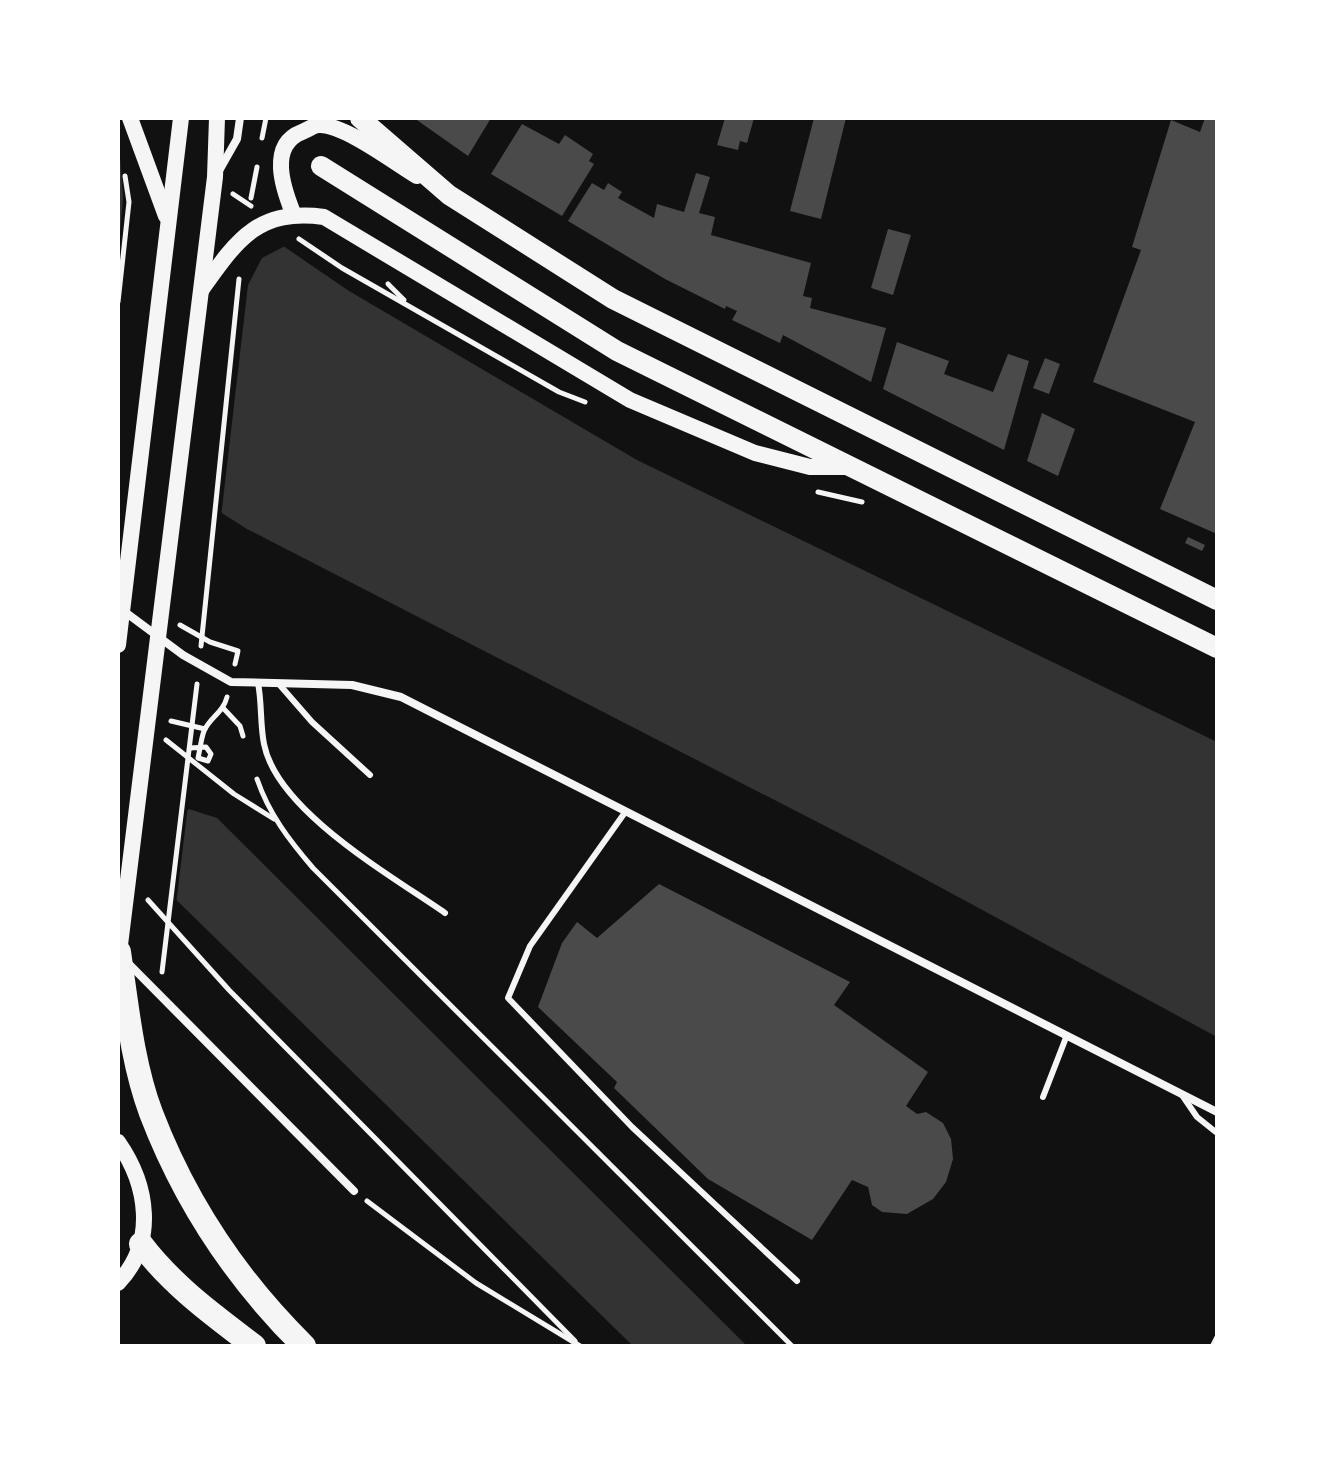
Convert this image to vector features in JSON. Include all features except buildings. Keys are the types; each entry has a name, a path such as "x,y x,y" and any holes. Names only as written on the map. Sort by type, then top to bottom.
{"highway":[{"path":"118,955 134,1051 150,1112 188,1197 230,1264 304,1346"},
{"path":"141,1244 164,1274 190,1298 254,1346"}],"main road":[{"path":"130,118 167,217"},
{"path":"118,645 167,217 181,140 181,118"},
{"path":"118,955 201,290 221,183 217,118"},
{"path":"360,118 449,195"},
{"path":"293,213 281,169 282,151 293,135 319,125 343,132 613,299 1217,600"},
{"path":"321,166 617,351 1217,648"},
{"path":"201,290 226,255 262,223 293,213 324,217 630,400 755,453 810,467 847,467"},
{"path":"118,1142 133,1163 142,1189 145,1216 141,1244 118,1283"}],"street":[{"path":"221,183 237,139 240,118"},
{"path":"118,608 183,655 231,682 352,685 401,697 1217,1112"},
{"path":"118,955 354,1191"}],"lane":[{"path":"258,683 264,745 288,794 332,833 445,913"},
{"path":"278,683 312,722 370,775"},
{"path":"626,811 530,946 508,998 632,1127 797,1281"},
{"path":"1043,1097 1067,1035"},
{"path":"1181,1093 1197,1117 1217,1133"},
{"path":"1213,1346 1217,1338"}],"path":[{"path":"118,302 129,202 123,161"},
{"path":"221,183 264,215"},
{"path":"305,233 292,232 342,268 559,392 597,407"},
{"path":"200,655 237,283 244,270"},
{"path":"387,283 410,305"},
{"path":"814,491 872,504"},
{"path":"160,988 198,670"},
{"path":"190,748 206,747 211,754 208,761 198,758 205,729 224,709 240,726 247,749"},
{"path":"163,738 234,794 276,820"},
{"path":"255,773 265,803 313,868 792,1346"},
{"path":"138,889 229,990 580,1346"},
{"path":"354,1191 476,1283 575,1341"}],"shaded area":[{"path":"118,133 349,291 637,460 1217,742 1217,1037 862,845 247,529 118,447"},
{"path":"118,753 184,814 189,809 217,818 747,1346 633,1346 158,882 175,851"}],"pier":[{"path":"118,129 287,245 262,258 248,285 221,517 118,452 118,256 123,198"},
{"path":"118,749 183,809 188,805 176,905 154,882 170,852 118,801"}]}
